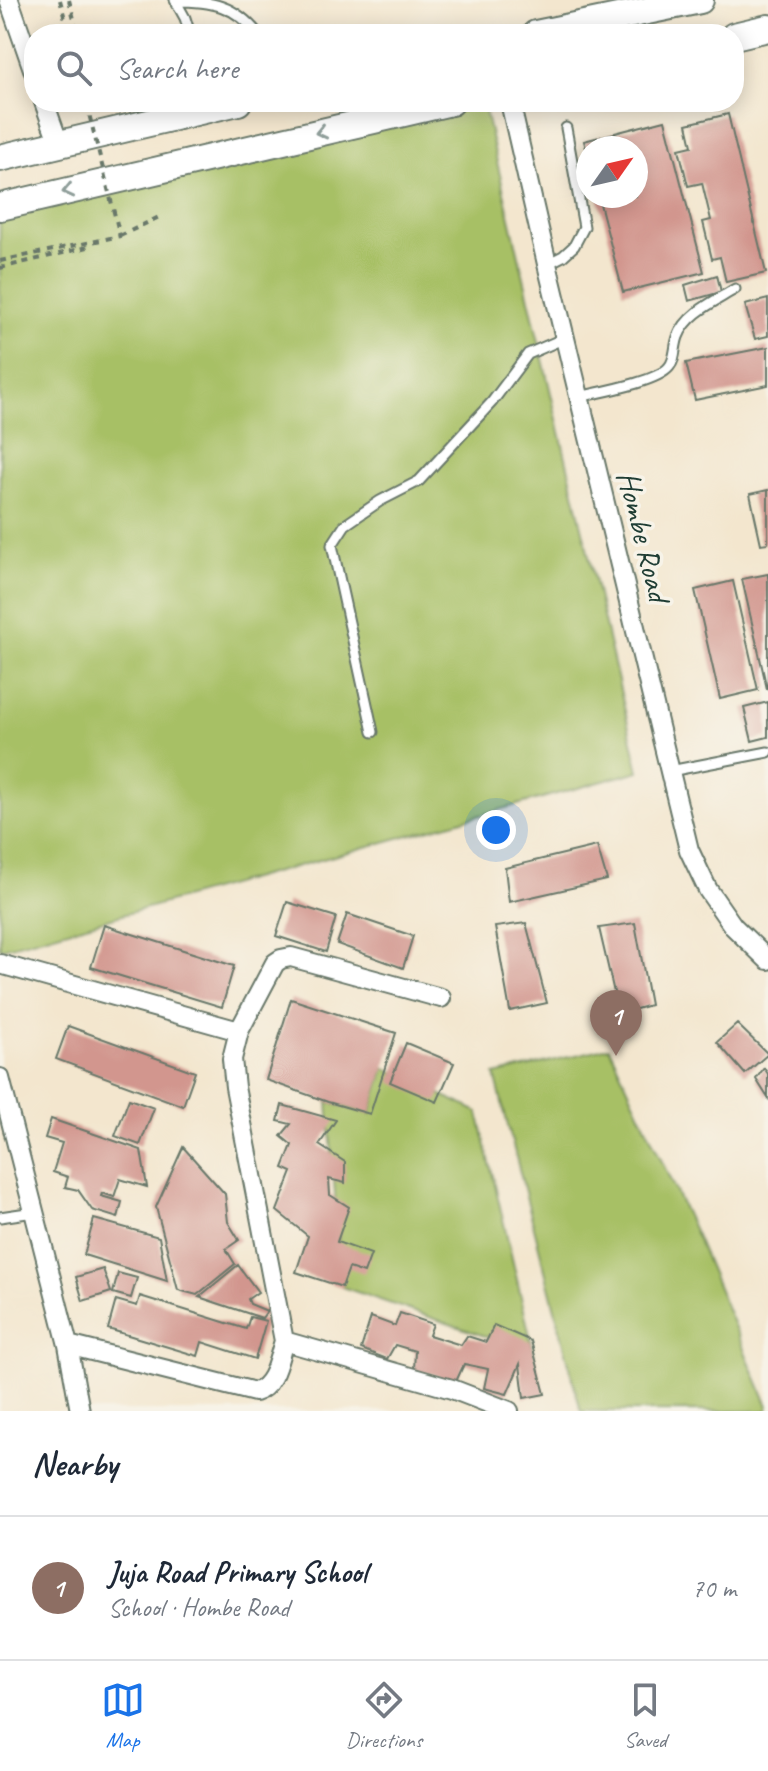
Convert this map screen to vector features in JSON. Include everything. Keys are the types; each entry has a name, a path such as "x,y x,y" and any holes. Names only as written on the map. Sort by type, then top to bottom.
{"main road":[{"path":"584,24 700,0"},
{"path":"744,34 768,28"},
{"path":"0,158 179,112"},
{"path":"0,207 408,112"}],"street":[{"path":"9,0 24,43"},
{"path":"48,112 59,144"},
{"name":"Hombe Road","path":"512,112 689,850 708,890 733,926 768,960"},
{"path":"68,1345 255,1392 264,1389 271,1382 284,1341 235,1087 232,1059 239,1031 275,963 291,957 441,998"},
{"path":"0,964 239,1031"},
{"path":"0,1078 68,1345 80,1411"},
{"path":"284,1341 452,1389 509,1411"}],"lane":[{"path":"186,24 176,0 202,1 228,8 249,24"},
{"path":"547,264 574,246 584,227 566,128"},
{"path":"579,397 647,380 665,371 675,358 679,333 689,318 735,289"},
{"path":"373,732 332,545 345,525 380,501 419,481 492,402 528,354 565,338"},
{"path":"670,771 768,752"},
{"path":"0,1217 34,1212"}],"path":[{"path":"60,0 66,24"},
{"path":"69,0 75,24"},
{"path":"89,112 120,236"},
{"path":"0,261 120,236 161,216"},
{"path":"0,268 88,247"}],"green space":[{"path":"408,112 485,112 639,771 0,949 0,207"},
{"path":"609,1047 695,1233 768,1411 581,1411 495,1075"},
{"path":"385,1068 478,1112 534,1353 342,1287 328,1102 370,1114"}],"building":[{"path":"728,114 766,273 726,282 720,257 712,259 703,222 711,220 702,183 688,186 679,149 692,146 687,124"},
{"path":"665,120 704,272 623,292 601,208 648,208 648,136 603,136"},
{"path":"717,275 721,292 689,301 685,285"},
{"path":"768,299 768,336 755,339 745,305"},
{"path":"768,347 768,385 695,400 686,363"},
{"path":"768,490 768,543 761,544 750,494"},
{"path":"768,574 768,689 767,689 742,579"},
{"path":"733,581 758,690 720,699 695,590"},
{"path":"768,702 768,737 752,741 744,708"},
{"path":"597,846 607,880 509,902 505,868"},
{"path":"287,902 336,917 326,952 276,936"},
{"path":"347,914 413,936 403,968 337,944"},
{"path":"526,923 547,1003 510,1011 495,927"},
{"path":"635,923 650,1005 619,1014 599,928"},
{"path":"104,925 234,966 222,1007 91,967"},
{"path":"291,999 396,1033 370,1114 266,1080"},
{"path":"737,1024 768,1054 745,1074 717,1042"},
{"path":"68,1026 195,1072 183,1106 56,1059"},
{"path":"406,1043 454,1063 437,1102 390,1082"},
{"path":"764,1068 768,1074 768,1098 756,1079"},
{"path":"129,1099 154,1108 140,1145 115,1136"},
{"path":"282,1105 336,1120 319,1145 345,1162 345,1183 329,1179 330,1195 349,1207 337,1242 371,1254 364,1273 349,1268 342,1287 296,1272 308,1236 277,1211 292,1172 283,1168 292,1145 281,1136 291,1124 278,1121"},
{"path":"51,1119 141,1150 147,1187 120,1179 114,1197 102,1193 101,1196 122,1202 118,1218 92,1210 78,1190 65,1187 68,1177 53,1172 62,1143 45,1138"},
{"path":"183,1147 225,1194 228,1222 239,1240 226,1249 235,1264 197,1295 178,1290 156,1207"},
{"path":"94,1219 159,1237 167,1281 84,1255"},
{"path":"238,1265 258,1292 248,1299 250,1304 267,1311 262,1318 199,1297"},
{"path":"103,1269 111,1292 83,1301 76,1277"},
{"path":"118,1273 137,1278 131,1298 113,1293"},
{"path":"140,1296 246,1329 250,1317 266,1321 255,1359 202,1342 198,1356 108,1329 116,1300 137,1306"},
{"path":"400,1313 433,1324 429,1335 461,1345 467,1336 486,1342 494,1325 531,1341 545,1394 524,1398 520,1364 507,1394 484,1388 488,1369 464,1364 454,1386 436,1375 414,1370 415,1351 395,1345 387,1359 361,1349 371,1317 395,1326"}],"place":[{"name":"Juja Road Primary School","path":"616,1056"}]}
